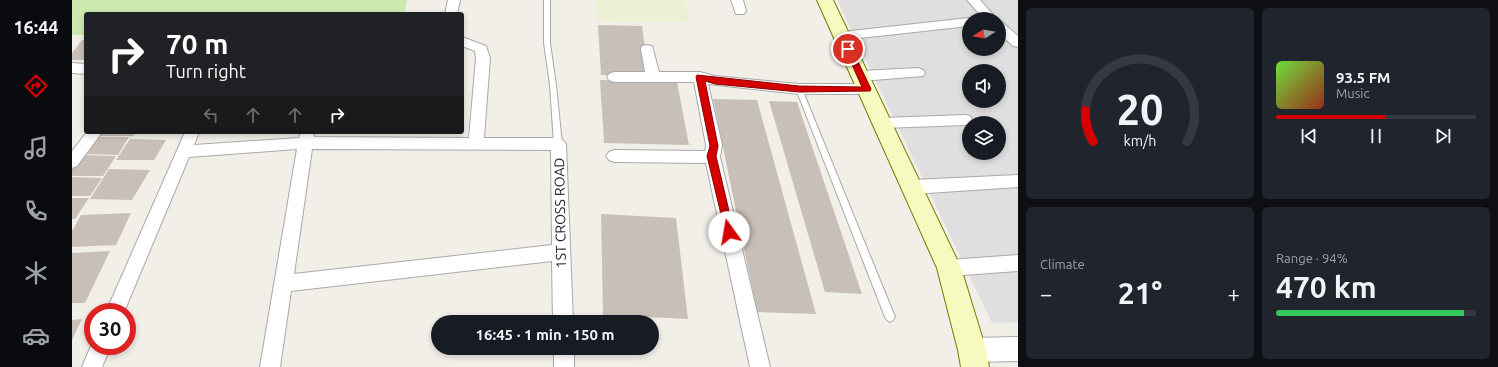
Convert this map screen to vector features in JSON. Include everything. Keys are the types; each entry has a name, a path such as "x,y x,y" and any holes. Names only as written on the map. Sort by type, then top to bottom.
{"main road":[{"path":"825,0 949,268 974,358"}],"street":[{"path":"451,12 454,0"},
{"path":"973,0 984,12"},
{"path":"842,36 962,23"},
{"path":"1006,33 1018,44"},
{"path":"464,42 481,49 483,58 476,144"},
{"path":"647,49 652,78"},
{"path":"72,68 84,69"},
{"path":"614,77 700,77 715,81 799,89 864,83 918,73"},
{"path":"700,77 714,146 712,156 760,367"},
{"path":"883,123 962,120"},
{"path":"72,162 93,134"},
{"path":"119,303 191,134"},
{"path":"270,367 306,137"},
{"name":"1ST CROSS ROAD","path":"183,152 306,137 376,138 476,144 558,144 563,315"},
{"path":"614,156 698,158 712,156"},
{"path":"912,187 1018,181"},
{"path":"284,283 561,252"},
{"path":"949,268 1018,263"},
{"path":"974,358 1018,349"},
{"path":"92,367 97,355"},
{"path":"564,355 564,367"}],"lane":[{"path":"547,0 547,43 558,144"},
{"path":"799,89 890,317"}],"shaded area":[{"path":"837,0 1018,0 1018,322 992,323"}],"green space":[{"path":"72,0 407,0 404,12 84,12 84,35 72,35"},
{"path":"595,0 685,0 691,22 597,21"}],"building":[{"path":"598,25 642,26 649,76 601,75"},
{"path":"82,40 84,40 84,60 72,60 72,53"},
{"path":"600,80 677,82 689,145 604,143"},
{"path":"713,99 757,100 816,314 757,312"},
{"path":"769,101 797,102 862,294 825,292"},
{"path":"100,134 134,134 133,136 99,136"},
{"path":"97,137 129,137 118,155 84,154"},
{"path":"130,139 166,140 154,160 116,160"},
{"path":"80,155 116,156 103,176 72,176 72,166"},
{"path":"109,169 150,170 132,200 90,199"},
{"path":"72,177 102,178 90,196 72,196"},
{"path":"72,198 89,198 75,219 72,219"},
{"path":"131,213 116,245 72,247 72,231 81,215"},
{"path":"601,214 676,218 688,319 659,318 659,315 603,315"},
{"path":"110,251 85,303 72,303 72,253"},
{"path":"82,319 72,340 72,320"}],"route":[{"path":"729,232 712,156 714,146 700,77 715,81 799,89 867,89 848,49"}]}
